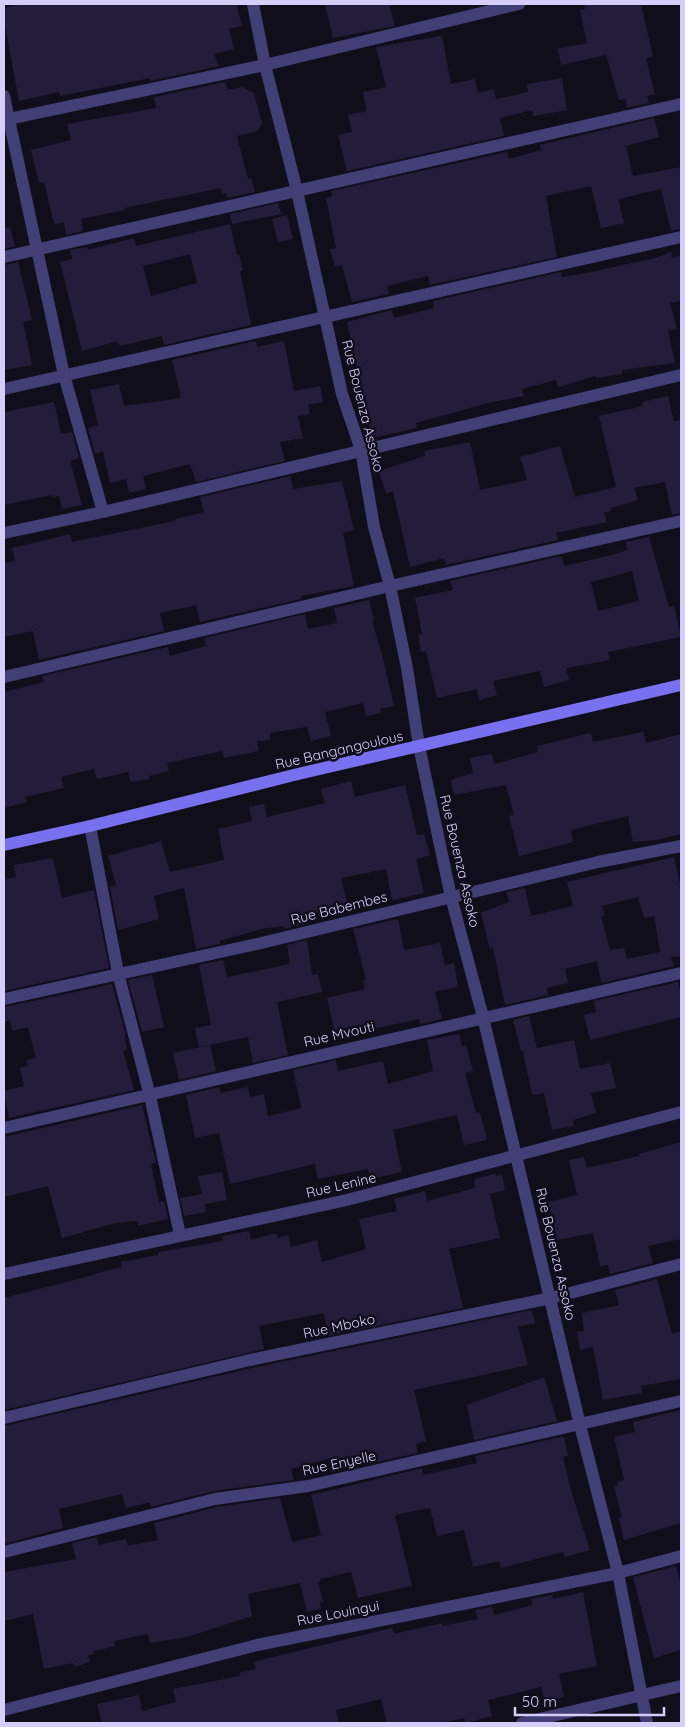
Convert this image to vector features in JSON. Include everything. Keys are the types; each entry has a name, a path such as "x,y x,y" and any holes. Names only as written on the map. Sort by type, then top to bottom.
{"street":[{"name":"Rue Bouenza Assoko","path":"253,4 265,65 297,191 342,394 361,450 374,527 390,586 419,746 451,897 483,1017 580,1425 618,1573 647,1723"},
{"path":"6,120 265,65 519,4"},
{"path":"4,96 6,120 64,375 104,512"},
{"path":"4,257 681,104"},
{"path":"4,389 325,316 490,282 681,237"},
{"path":"4,533 104,512 681,375"},
{"path":"4,677 390,586 681,521"},
{"name":"Rue Bangangoulous","path":"4,845 681,685"},
{"path":"90,826 118,973 150,1096 180,1235"},
{"name":"Rue Babembes","path":"4,999 257,944 451,897 681,846"},
{"name":"Rue Mvouti","path":"4,1128 681,973"},
{"name":"Rue Lenine","path":"4,1274 347,1200 681,1112"},
{"name":"Rue Mboko","path":"4,1418 250,1360 551,1298 681,1264"},
{"name":"Rue Enyelle","path":"4,1552 215,1499 308,1486 681,1401"},
{"name":"Rue Louingui","path":"4,1710 257,1645 618,1573 681,1556"},
{"path":"522,1723 681,1686"}],"building":[{"path":"22,4 236,4 242,26 229,29 234,49 214,54 219,66 151,81 150,78 60,96 59,92 19,101 4,21 4,8"},
{"path":"325,4 389,4 395,26 333,38"},
{"path":"584,4 641,4 653,56 646,58 655,94 647,96 649,103 627,108 626,99 619,100 606,55 561,65 558,49 587,43 580,10 585,9"},
{"path":"442,36 451,84 475,79 478,93 494,89 496,99 528,92 527,84 562,78 567,110 533,116 532,110 500,118 504,136 347,171 338,135 352,132 348,115 367,111 363,92 386,87 376,47"},
{"path":"225,82 228,90 242,87 254,93 262,123 258,131 237,136 248,179 251,178 255,192 227,198 226,193 222,194 221,188 124,208 125,210 81,219 83,231 66,235 64,222 54,224 44,182 39,183 31,150 71,140 67,124 156,108 154,97"},
{"path":"654,118 659,137 626,146 633,176 681,167 681,229 671,231 661,189 618,199 624,223 601,228 591,186 546,196 557,257 430,285 428,276 387,286 389,294 352,302 342,265 335,267 330,249 336,248 326,198 332,196 331,191 507,152 509,159 541,150 540,145"},
{"path":"278,203 281,214 232,224 230,214"},
{"path":"287,215 293,239 278,242 272,219"},
{"path":"230,224 237,255 239,255 243,271 240,271 251,325 164,345 162,336 120,346 118,341 82,351 60,262 72,259 70,250 87,247 88,250 134,238 136,246","holes":["190,254 197,283 151,296 143,266"]},
{"path":"10,227 15,246 4,249 4,228"},
{"path":"671,252 672,258 681,255 681,301 670,303 677,329 668,331 675,363 622,370 622,374 597,378 596,376 558,387 556,380 522,389 524,396 492,402 416,423 417,428 372,438 347,322 392,310 394,318 434,308 433,301 561,272 562,277 582,274 655,258"},
{"path":"18,262 32,320 23,322 32,365 4,370 4,265"},
{"path":"256,341 257,347 284,341 294,391 320,386 323,402 308,405 310,414 298,416 303,438 280,442 285,461 196,482 190,464 143,476 146,489 129,493 126,479 110,483 103,451 95,454 88,428 98,425 90,390 119,384 124,406 175,399 181,397 172,360"},
{"path":"668,396 674,421 681,420 681,513 672,515 665,482 634,488 638,500 611,508 611,511 604,513 607,522 556,533 558,540 446,565 444,558 410,567 393,491 386,494 379,471 425,456 424,451 470,442 480,490 527,480 520,457 560,446 575,497 616,487 599,416 643,406 642,402"},
{"path":"54,402 61,434 72,432 79,458 70,461 82,505 62,509 59,496 52,497 52,495 4,505 4,412"},
{"path":"291,476 293,489 342,481 354,530 343,533 354,586 301,596 301,599 200,622 196,605 160,613 164,631 39,660 33,631 4,637 4,563 15,561 12,548 70,534 72,542 175,521 175,519 204,512 200,497"},
{"path":"649,537 669,607 674,606 681,637 608,652 610,660 566,668 569,680 544,687 540,671 493,681 497,695 479,700 477,689 437,698 426,651 421,652 418,635 422,634 415,598 453,590 450,581 562,556 564,566 612,555 627,550 626,542","holes":["632,571 639,601 598,611 591,582"]},
{"path":"369,600 374,619 372,620 394,706 380,709 381,713 366,716 363,703 325,712 331,736 311,741 307,727 270,733 270,740 257,741 259,751 224,758 222,751 167,763 169,771 149,776 149,779 130,782 128,772 97,779 94,769 61,777 64,788 25,797 27,802 4,808 4,692 44,682 42,676 168,647 170,656 206,646 204,638 305,614 308,629 337,623 334,608"},
{"path":"643,732 646,743 681,734 681,834 657,840 633,842 628,816 571,830 573,842 519,856 509,816 514,815 506,785 454,795 451,780 473,773 470,758 492,754 494,764 538,752 537,746 591,733 593,742"},
{"path":"351,781 355,797 405,785 417,835 424,834 430,855 416,859 424,893 392,900 386,869 341,878 348,906 303,915 305,924 284,929 284,926 261,929 220,941 220,944 196,949 184,888 154,896 159,919 118,930 110,887 116,885 108,856 161,841 170,872 224,860 218,829 252,821 249,807 264,804 267,817 325,803 321,789"},
{"path":"674,857 681,888 681,956 671,957 674,966 601,983 597,961 565,969 568,983 547,988 548,995 505,1005 493,948 490,949 481,913 509,902 506,892 525,888 531,916 573,906 567,882","holes":["638,897 644,918 654,916 660,952 627,959 624,948 610,950 601,916 605,916 602,906"]},
{"path":"53,858 62,898 94,890 109,968 4,991 4,880 16,877 14,865"},
{"path":"398,919 404,950 440,943 445,965 454,963 458,987 435,992 442,1019 420,1024 419,1019 336,1037 327,998 365,989 363,981 366,980 353,929"},
{"path":"307,940 312,975 318,974 322,992 277,1002 288,1055 253,1063 248,1037 199,1047 195,1028 211,1025 199,965 223,960 227,977 290,964 287,945"},
{"path":"152,975 164,1027 142,1032 128,980"},
{"path":"678,982 681,996 681,1017 590,1040 584,1015 596,1012 594,1001"},
{"path":"112,984 126,1036 124,1036 127,1049 123,1051 134,1090 9,1118 4,1091 24,1086 20,1068 28,1066 27,1060 36,1058 28,1027 12,1031 10,1020 4,1022 4,1007"},
{"path":"529,1016 537,1048 574,1040 580,1069 610,1063 616,1088 591,1093 596,1113 573,1120 574,1126 552,1130 544,1093 532,1095 523,1051 521,1051 513,1020"},
{"path":"459,1034 462,1046 466,1045 473,1071 465,1073 476,1113 480,1112 487,1140 464,1145 457,1115 393,1130 402,1172 370,1179 368,1169 318,1179 315,1164 230,1184 219,1133 195,1138 186,1095 219,1087 221,1093 248,1087 250,1097 264,1094 268,1116 301,1108 293,1070 336,1060 338,1071 383,1061 388,1084 433,1071 427,1040"},
{"path":"210,1045 216,1071 179,1080 173,1053"},
{"path":"142,1105 156,1163 151,1164 159,1202 164,1201 168,1219 138,1226 138,1221 116,1223 62,1238 48,1186 4,1197 4,1137"},
{"path":"681,1142 681,1239 648,1246 653,1263 610,1274 608,1265 600,1266 593,1233 557,1240 548,1202 577,1195 569,1160 584,1157 587,1168 639,1156 639,1154"},
{"path":"222,1172 227,1200 205,1204 206,1212 184,1216 180,1198 202,1194 198,1176"},
{"path":"495,1174 496,1176 502,1175 505,1190 490,1194 500,1238 449,1249 463,1308 328,1336 324,1313 259,1326 264,1349 4,1410 4,1298 122,1267 121,1262 158,1255 158,1252 223,1241 222,1236 249,1231 251,1240 276,1233 278,1238 288,1235 291,1247 317,1240 322,1262 366,1249 359,1219 397,1211 394,1199 425,1191 427,1201 475,1188 474,1179"},
{"path":"657,1279 672,1334 681,1331 681,1379 641,1386 642,1393 603,1400 593,1347 580,1350 577,1332 584,1331 582,1313 619,1305 615,1290"},
{"path":"532,1310 535,1323 518,1327 528,1365 414,1390 426,1441 416,1444 418,1453 331,1472 328,1459 291,1469 294,1480 214,1491 151,1507 150,1502 126,1508 122,1494 59,1509 63,1528 4,1544 4,1426 252,1368"},
{"path":"544,1377 557,1421 474,1440 467,1405"},
{"path":"681,1410 681,1523 624,1540 619,1518 622,1517 614,1487 618,1486 617,1482 624,1480 614,1437 635,1432 633,1422"},
{"path":"564,1437 568,1456 563,1457 571,1491 590,1550 565,1557 563,1552 501,1568 499,1561 473,1567 464,1530 437,1536 430,1508 395,1515 412,1586 358,1598 351,1572 320,1579 321,1582 318,1582 323,1602 320,1602 321,1609 307,1612 300,1583 248,1594 252,1616 187,1637 150,1643 148,1634 114,1641 115,1646 94,1651 94,1654 88,1655 90,1662 74,1667 73,1663 44,1669 33,1614 4,1621 4,1572 76,1559 72,1543 97,1537 98,1545 126,1539 128,1546 158,1540 154,1523 217,1507 280,1498 292,1542 321,1535 311,1495 422,1468 423,1475 477,1463 475,1456"},
{"path":"676,1566 681,1586 681,1650 654,1658 633,1577"},
{"path":"583,1592 597,1666 559,1674 564,1697 545,1702 541,1687 488,1700 492,1716 465,1723 464,1718 442,1723 387,1723 381,1699 336,1710 339,1723 102,1723 97,1704 139,1695 142,1711 176,1702 173,1689 240,1676 239,1673 256,1669 254,1662 265,1659 392,1628 394,1634 442,1623 442,1626 478,1619 475,1610 479,1609 492,1607 494,1615 533,1605 531,1599 552,1595 553,1599"}]}
